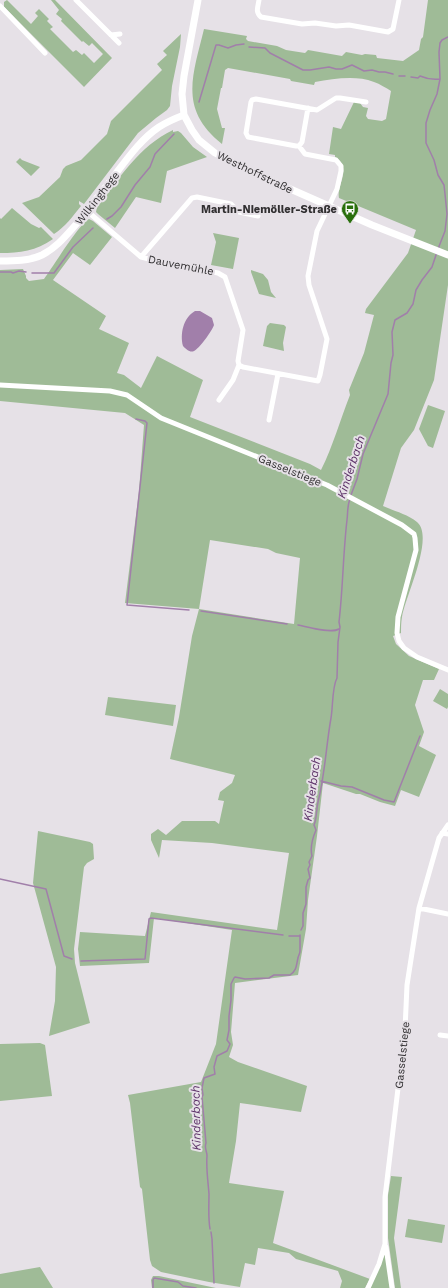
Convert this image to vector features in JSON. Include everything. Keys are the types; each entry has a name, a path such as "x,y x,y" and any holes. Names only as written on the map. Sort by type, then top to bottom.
{"street":[{"path":"76,0 119,43"},
{"name":"Westhoffstraße","path":"198,0 182,87 184,115 196,136 215,153 249,171 366,222 448,255"},
{"path":"259,0 257,11 258,15 261,17 302,24 316,22 336,26 349,25 388,32 393,29 395,25 399,1"},
{"path":"0,6 45,53"},
{"path":"111,35 120,34"},
{"path":"239,365 318,381 327,339 309,285 308,276 317,231 337,189 341,171 336,160 305,154 299,146 251,139 246,136 251,102 252,100 256,99 317,110 336,98 366,102"},
{"path":"299,146 302,142 308,108"},
{"name":"Wilkinghege","path":"0,261 27,260 37,257 61,242 149,135 164,124 184,115"},
{"name":"Dauvemühle","path":"141,257 192,198 197,197 231,204 239,212 258,216"},
{"name":"Dauvemühle","path":"87,211 141,257 218,273 225,277 243,330 238,361 239,365 233,380 219,400"},
{"path":"269,420 278,374"},
{"name":"Gasselstiege","path":"0,385 110,391 127,394 161,418 327,485 402,525 414,534 416,550 398,617 396,633 404,648 417,657 448,670"},
{"name":"Gasselstiege","path":"368,1288 381,1260 385,1244 385,1197 405,1030 407,985 419,908 438,838 448,825"},
{"path":"442,833 448,834"},
{"path":"419,908 448,914"},
{"path":"440,1035 448,1036"},
{"path":"385,1244 392,1288"}],"green space":[{"path":"7,0 31,24 38,16 35,13 39,9 49,19 47,21 53,27 50,29 73,52 76,50 82,55 84,53 94,63 103,54 92,43 89,46 83,41 82,42 61,21 62,19 56,14 59,10 51,0 55,0 112,58 84,87 4,7 4,2"},
{"path":"428,0 448,0 448,285 434,380 414,430 401,448 383,506 413,519 422,530 423,540 421,553 404,608 401,633 393,636 396,644 409,656 439,669 434,680 423,680 415,705 424,732 419,746 436,755 419,797 401,790 395,806 323,783 308,900 306,929 298,975 235,983 231,1032 233,1045 229,1057 238,1062 307,1086 301,1112 240,1103 236,1141 229,1183 284,1191 273,1243 370,1279 365,1288 340,1288 342,1281 338,1271 296,1259 289,1253 258,1248 255,1265 245,1263 240,1287 161,1272 152,1266 128,1095 201,1082 216,1044 232,930 154,918 149,963 80,966 78,949 80,932 145,936 151,912 277,930 289,853 212,843 162,840 159,858 151,840 151,834 158,829 166,835 182,821 215,821 219,824 224,801 218,800 220,792 232,783 235,775 170,759 179,717 192,636 199,609 125,603 139,491 144,425 125,413 0,401 0,270 23,269 26,278 29,281 44,279 79,229 89,219 93,221 112,237 90,265 73,253 53,280 106,316 99,329 129,343 117,373 124,375 141,388 157,356 203,380 190,417 310,464 321,470 333,442 350,395 349,390 364,353 374,315 365,313 366,309 408,253 416,230 339,198 343,177 343,166 335,155 329,154 333,127 341,129 354,102 360,103 363,107 368,108 366,116 368,119 382,121 386,119 391,91 383,86 367,80 344,78 315,82 314,85 291,81 290,79 228,68 225,70 217,109 222,128 225,128 222,144 208,131 199,118 194,104 192,91 196,61 204,29 247,36 246,39 248,41 277,46 286,50 305,53 308,50 342,56 346,52 362,55 376,55 377,58 403,61 419,50 421,39 423,37","holes":["210,540 268,549 276,553 300,558 294,624 199,609"]},
{"path":"181,34 170,106 138,133 84,204 79,201 81,206 65,225 54,234 22,203 39,197 60,177 66,166 81,160 107,134 111,121 162,70 157,64 167,55 163,51"},
{"path":"173,130 173,132 178,131 181,133 193,147 207,157 167,171 161,203 136,197 115,228 96,212 97,207 130,164 150,145"},
{"path":"20,158 40,167 31,176 16,162"},
{"path":"12,208 31,224 39,228 41,227 53,239 34,249 0,253 0,218 1,219"},
{"path":"213,233 239,238 233,269 211,265 216,242"},
{"path":"251,270 263,274 268,280 271,292 276,298 259,294"},
{"path":"270,323 284,325 286,327 283,343 284,351 263,346 267,326"},
{"path":"428,405 445,411 433,448 428,446 419,429"},
{"path":"440,689 448,694 447,709 433,701"},
{"path":"108,697 176,705 173,726 105,715"},
{"path":"38,831 90,842 93,844 94,859 87,863 84,867 74,949 75,963 90,1023 49,1036 55,1001 56,967 33,883"},
{"path":"40,1043 45,1045 52,1096 0,1101 0,1044"},
{"path":"391,1176 402,1177 394,1238 401,1288 395,1288 388,1238 388,1195"},
{"path":"408,1219 445,1225 442,1243 405,1237"},
{"path":"385,1254 391,1288 370,1288"},
{"path":"40,1267 53,1288 0,1288 0,1274"},
{"path":"153,1276 216,1288 152,1288 151,1280"}],"shaded area":[{"path":"195,311 200,311 212,318 214,325 196,350 191,351 183,346 182,331 185,322"}],"waterway":[{"name":"Kinderbach","path":"438,249 445,231 447,214 444,185 438,175 434,160 426,143 426,123 437,94 440,79 440,43 448,37"},
{"path":"199,102 216,45 228,48 244,44"},
{"path":"249,47 265,48 270,53 303,70 329,67 342,69 352,65 364,71 372,70 393,74"},
{"path":"399,76 405,76"},
{"path":"411,77 418,78 420,76 430,79 440,79"},
{"path":"107,219 121,207 135,185 150,167 155,154 174,134"},
{"path":"32,273 54,273 73,247 93,228"},
{"name":"Kinderbach","path":"351,495 357,479 363,454 388,394 393,355 392,332 395,320 407,313 413,304 416,290 432,267 437,252"},
{"path":"0,272 26,272"},
{"path":"136,419 147,423 127,605 189,610"},
{"name":"Kinderbach","path":"301,930 303,926 303,913 306,904 306,887 310,878 308,869 310,865 309,862 312,856 312,843 316,830 314,825 332,713 333,692 337,678 339,622 348,504 350,499"},
{"path":"201,611 287,624"},
{"path":"298,625 331,631 339,629"},
{"path":"321,781 352,787 384,800 394,802 420,736"},
{"path":"0,879 46,889 64,956 72,959"},
{"path":"81,961 145,959 149,919 151,918 283,935"},
{"name":"Kinderbach","path":"210,1229 202,1088 204,1078 215,1074 214,1067 217,1056 227,1051 230,1044 227,1040 229,1030 231,984 235,977 245,979 269,978 274,975 290,975 295,970 300,953 300,935"},
{"path":"289,936 300,936"},
{"name":"Kinderbach","path":"211,1232 214,1283"},
{"path":"153,1288 154,1278 178,1282 183,1286 196,1288"}],"place":[{"name":"Martin-Niemöller-Straße","path":"350,224"}]}
